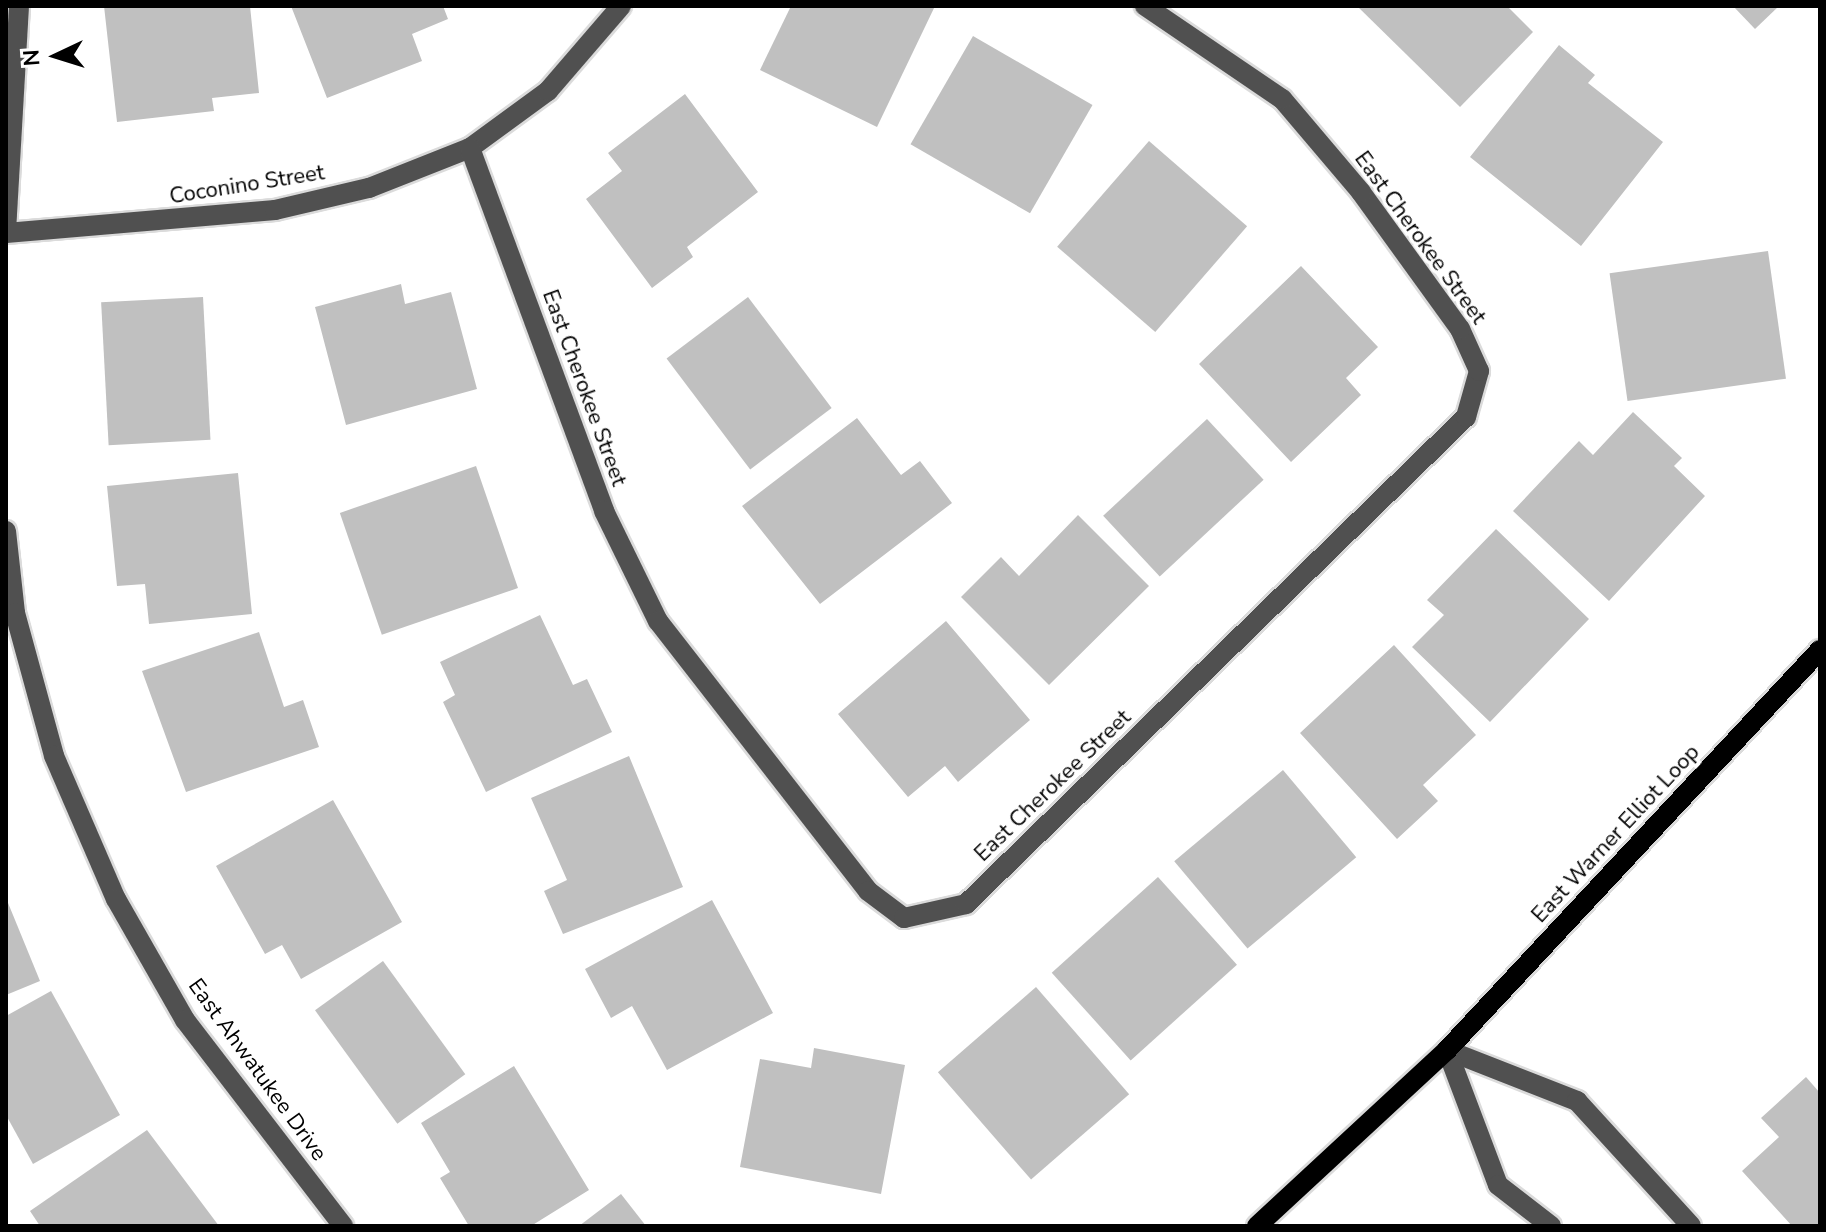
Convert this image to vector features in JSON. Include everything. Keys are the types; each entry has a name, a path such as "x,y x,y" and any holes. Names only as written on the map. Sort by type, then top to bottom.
{"main road":[{"name":"East Warner Elliot Loop","path":"1257,1226 1447,1050 1820,650"}],"street":[{"path":"6,233 19,6"},
{"name":"Coconino Street","path":"6,233 275,210 369,188 470,148 548,91 621,6"},
{"name":"East Cherokee Street","path":"470,148 604,511 658,621 868,891 904,918 966,904 1466,417 1479,371 1460,329 1361,192 1282,99 1145,6"},
{"name":"East Ahwatukee Drive","path":"6,531 15,613 54,756 116,899 185,1020 343,1226"},
{"path":"1447,1050 1498,1185 1551,1226"},
{"path":"1447,1050 1577,1101 1691,1226"}],"building":[{"path":"104,6 250,6 259,93 212,98 214,111 117,122"},
{"path":"291,6 443,6 448,19 412,34 422,61 327,98"},
{"path":"791,6 935,6 877,127 760,70"},
{"path":"1357,6 1507,6 1533,32 1460,107"},
{"path":"1733,6 1779,6 1755,29"},
{"path":"973,36 1093,105 1030,213 910,144"},
{"path":"1559,45 1595,75 1588,83 1663,142 1581,246 1470,157"},
{"path":"685,94 758,192 687,247 693,257 652,288 586,199 622,171 608,153"},
{"path":"1149,141 1247,226 1155,332 1057,247"},
{"path":"1768,251 1786,379 1628,401 1610,273"},
{"path":"1301,266 1378,347 1346,378 1361,395 1291,462 1199,364"},
{"path":"401,284 405,304 451,292 477,389 346,425 315,307"},
{"path":"203,297 210,440 109,445 101,302"},
{"path":"748,297 832,408 750,469 667,358"},
{"path":"1633,412 1682,458 1674,466 1705,496 1609,601 1513,511 1579,441 1593,455"},
{"path":"857,418 901,475 920,461 952,503 820,604 742,506"},
{"path":"1207,419 1264,480 1160,577 1103,516"},
{"path":"476,466 518,588 382,635 340,513"},
{"path":"238,473 252,614 149,624 145,584 117,586 107,486"},
{"path":"1078,515 1149,586 1049,685 961,597 1001,557 1019,576"},
{"path":"1496,529 1589,619 1490,722 1412,647 1444,615 1427,600"},
{"path":"540,615 573,685 587,679 612,732 486,792 443,702 455,695 440,662"},
{"path":"946,621 1030,720 958,782 945,766 908,797 838,714"},
{"path":"259,632 284,707 303,700 319,747 186,792 142,671"},
{"path":"1394,645 1476,735 1423,785 1438,801 1397,839 1300,733"},
{"path":"629,756 683,887 563,934 544,891 567,880 531,798"},
{"path":"1283,770 1356,857 1247,949 1174,861"},
{"path":"333,800 402,922 301,979 282,945 265,954 216,866"},
{"path":"1158,877 1237,965 1131,1060 1052,973"},
{"path":"6,898 40,981 6,995"},
{"path":"712,900 773,1013 667,1070 632,1006 611,1018 585,969"},
{"path":"383,961 465,1074 397,1124 315,1010"},
{"path":"1036,987 1129,1094 1031,1179 938,1072"},
{"path":"51,991 120,1115 33,1164 6,1115 6,1016"},
{"path":"814,1048 905,1065 881,1194 740,1167 760,1059 811,1068"},
{"path":"514,1066 589,1190 531,1226 469,1226 440,1178 450,1172 421,1123"},
{"path":"1806,1077 1820,1093 1820,1226 1792,1226 1742,1171 1779,1137 1761,1118"},
{"path":"147,1130 219,1226 40,1226 30,1211"},
{"path":"621,1194 646,1226 579,1226"}]}
